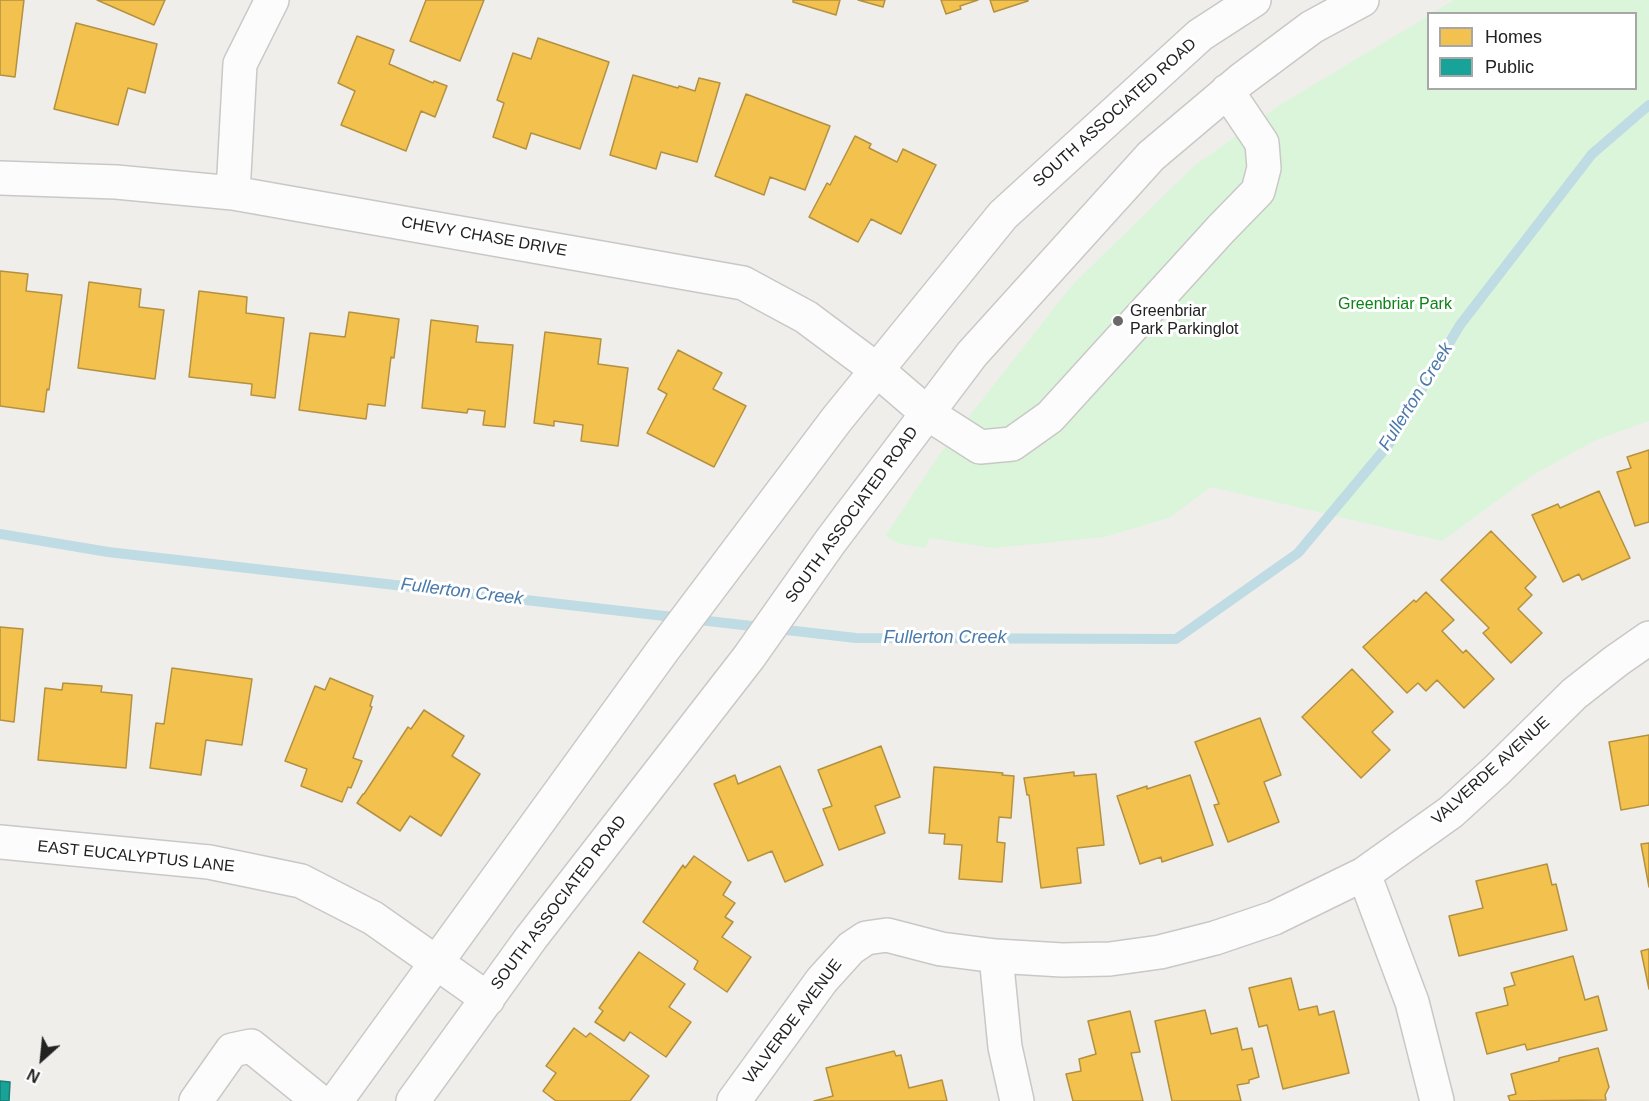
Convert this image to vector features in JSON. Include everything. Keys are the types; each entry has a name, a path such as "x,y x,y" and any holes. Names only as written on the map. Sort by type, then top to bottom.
{"street":[{"path":"233,193 240,64 272,0"},
{"name":"SOUTH ASSOCIATED ROAD","path":"336,1101 663,650 837,419 1003,215 1200,35 1254,0"},
{"name":"SOUTH ASSOCIATED ROAD","path":"413,1101 531,938 749,657 830,542 972,354 1151,156 1227,91 1312,27 1362,0"},
{"name":"CHEVY CHASE DRIVE","path":"0,178 116,182 233,193 743,283 806,317 877,370 927,413 980,447 1012,444 1050,417 1258,191 1264,168 1262,143 1227,91"},
{"name":"VALVERDE AVENUE","path":"734,1101 822,980 851,948 867,938 887,935 941,948 996,956 1062,960 1100,959 1160,952 1215,938 1274,918 1364,874 1451,812 1574,694 1649,638"},
{"name":"EAST EUCALYPTUS LANE","path":"0,842 209,862 302,880 373,918 488,999"},
{"path":"1364,874 1412,1002 1437,1101"},
{"path":"996,956 1006,1052 1017,1101"},
{"path":"196,1101 232,1050 251,1046 319,1101"}],"green space":[{"name":"Greenbriar Park","path":"1454,0 1649,0 1649,421 1596,440 1531,476 1442,541 1211,487 1169,518 1104,537 993,548 930,538 925,548 900,544 885,536 941,452 1073,284 1194,166 1278,106 1427,17 1427,90 1637,90 1637,12 1434,12"}],"building: Homes":[{"path":"0,0 24,0 15,77 0,75"},
{"path":"97,0 165,0 154,25"},
{"path":"426,0 484,0 460,61 410,41"},
{"path":"793,0 840,0 836,15 793,2"},
{"path":"858,0 885,0 883,7"},
{"path":"941,0 978,0 946,14"},
{"path":"990,0 1028,0 1028,1 994,12"},
{"path":"76,23 157,44 145,93 128,88 118,125 54,109"},
{"path":"357,36 394,50 389,64 433,83 434,81 447,86 435,117 421,111 406,151 341,125 355,91 338,83"},
{"path":"538,38 609,62 580,149 531,133 526,149 493,137 504,103 497,100 513,53 531,59"},
{"path":"633,75 695,91 699,78 720,83 697,162 661,152 656,169 610,155"},
{"path":"746,94 830,126 805,190 770,177 764,195 715,176"},
{"path":"855,136 871,144 869,148 897,162 903,149 936,165 901,234 871,219 858,242 809,217 827,183 830,185"},
{"path":"0,271 28,274 26,291 62,295 44,412 0,406"},
{"path":"89,282 141,289 139,307 164,310 155,379 78,368"},
{"path":"199,291 247,297 246,313 284,318 275,398 251,395 252,384 189,377"},
{"path":"349,312 399,319 394,358 391,357 385,406 368,404 366,419 299,410 310,333 345,337"},
{"path":"431,320 478,326 476,342 513,345 505,427 483,425 485,411 468,409 467,413 422,408"},
{"path":"545,332 601,339 598,364 628,368 618,446 581,441 583,425 554,421 554,426 534,423"},
{"path":"678,350 722,373 713,389 746,406 714,467 647,433 667,394 658,389"},
{"path":"1649,450 1649,522 1635,526 1617,472 1631,468 1627,457"},
{"path":"1599,491 1630,558 1582,580 1579,574 1563,582 1532,515 1558,504 1560,508"},
{"path":"1491,531 1536,577 1525,588 1532,595 1518,609 1542,633 1511,663 1483,633 1489,628 1441,580"},
{"path":"1426,592 1454,620 1442,631 1463,653 1466,650 1494,679 1464,708 1437,680 1426,691 1418,683 1407,693 1363,647 1414,600 1416,602"},
{"path":"0,627 23,629 14,722 0,720"},
{"path":"172,668 252,679 242,745 206,740 201,775 150,768 156,723 164,724"},
{"path":"1352,669 1393,712 1372,732 1390,750 1361,778 1302,717"},
{"path":"330,678 373,696 370,706 372,707 353,758 362,761 351,788 348,787 342,802 301,786 307,769 285,761 315,686 325,690"},
{"path":"63,683 102,686 101,692 132,695 126,768 38,760 45,688 62,690"},
{"path":"424,710 464,736 452,756 480,774 441,836 410,816 400,831 357,803 408,727 411,729"},
{"path":"1260,718 1281,775 1264,782 1279,822 1228,842 1214,805 1219,804 1195,742"},
{"path":"1649,735 1649,805 1621,810 1609,742"},
{"path":"881,746 900,797 875,806 885,833 839,850 823,809 832,806 818,770"},
{"path":"780,766 823,865 785,882 772,851 748,861 714,784 735,775 738,784"},
{"path":"934,767 1014,776 1011,818 999,817 997,842 1005,843 1002,882 959,879 962,845 944,844 945,834 929,833"},
{"path":"1074,772 1074,776 1096,774 1104,845 1077,848 1081,883 1041,888 1029,795 1027,795 1024,778"},
{"path":"1190,775 1213,845 1162,862 1161,857 1140,864 1117,796"},
{"path":"1649,843 1649,887 1641,844"},
{"path":"694,856 731,882 723,895 735,903 725,917 733,922 722,937 751,957 727,992 694,969 698,961 643,922 683,865 685,868"},
{"path":"1547,864 1552,885 1556,884 1567,930 1459,956 1449,916 1483,908 1476,881"},
{"path":"1649,949 1649,989 1641,951"},
{"path":"639,952 685,984 669,1007 691,1022 666,1057 630,1032 624,1041 595,1022 603,1011 599,1008"},
{"path":"1573,956 1585,1000 1598,996 1607,1030 1527,1050 1525,1044 1487,1054 1476,1013 1508,1005 1504,988 1515,985 1511,973"},
{"path":"1291,978 1299,1010 1317,1006 1319,1015 1334,1011 1349,1073 1283,1089 1267,1025 1259,1027 1249,988"},
{"path":"1205,1010 1211,1034 1237,1028 1242,1050 1252,1048 1259,1077 1249,1080 1249,1083 1237,1085 1241,1101 1172,1101 1155,1021"},
{"path":"1130,1011 1140,1052 1131,1053 1143,1101 1073,1101 1066,1074 1081,1071 1079,1059 1096,1054 1088,1021"},
{"path":"574,1028 586,1037 590,1033 649,1076 630,1101 556,1101 543,1091 556,1073 546,1066"},
{"path":"1598,1048 1609,1087 1605,1095 1606,1100 1510,1101 1508,1096 1516,1094 1511,1074"},
{"path":"894,1051 896,1056 901,1055 909,1088 942,1080 947,1101 814,1101 833,1096 826,1068"}],"building: Public":[{"path":"0,1081 10,1082 9,1101 0,1101"}],"waterway":[{"name":"Fullerton Creek","path":"0,534 108,552 856,638 1176,639 1298,553 1389,444 1460,325 1592,154 1649,105"}],"place":[{"name":"Greenbriar Park Parkinglot","path":"1118,321"}]}
